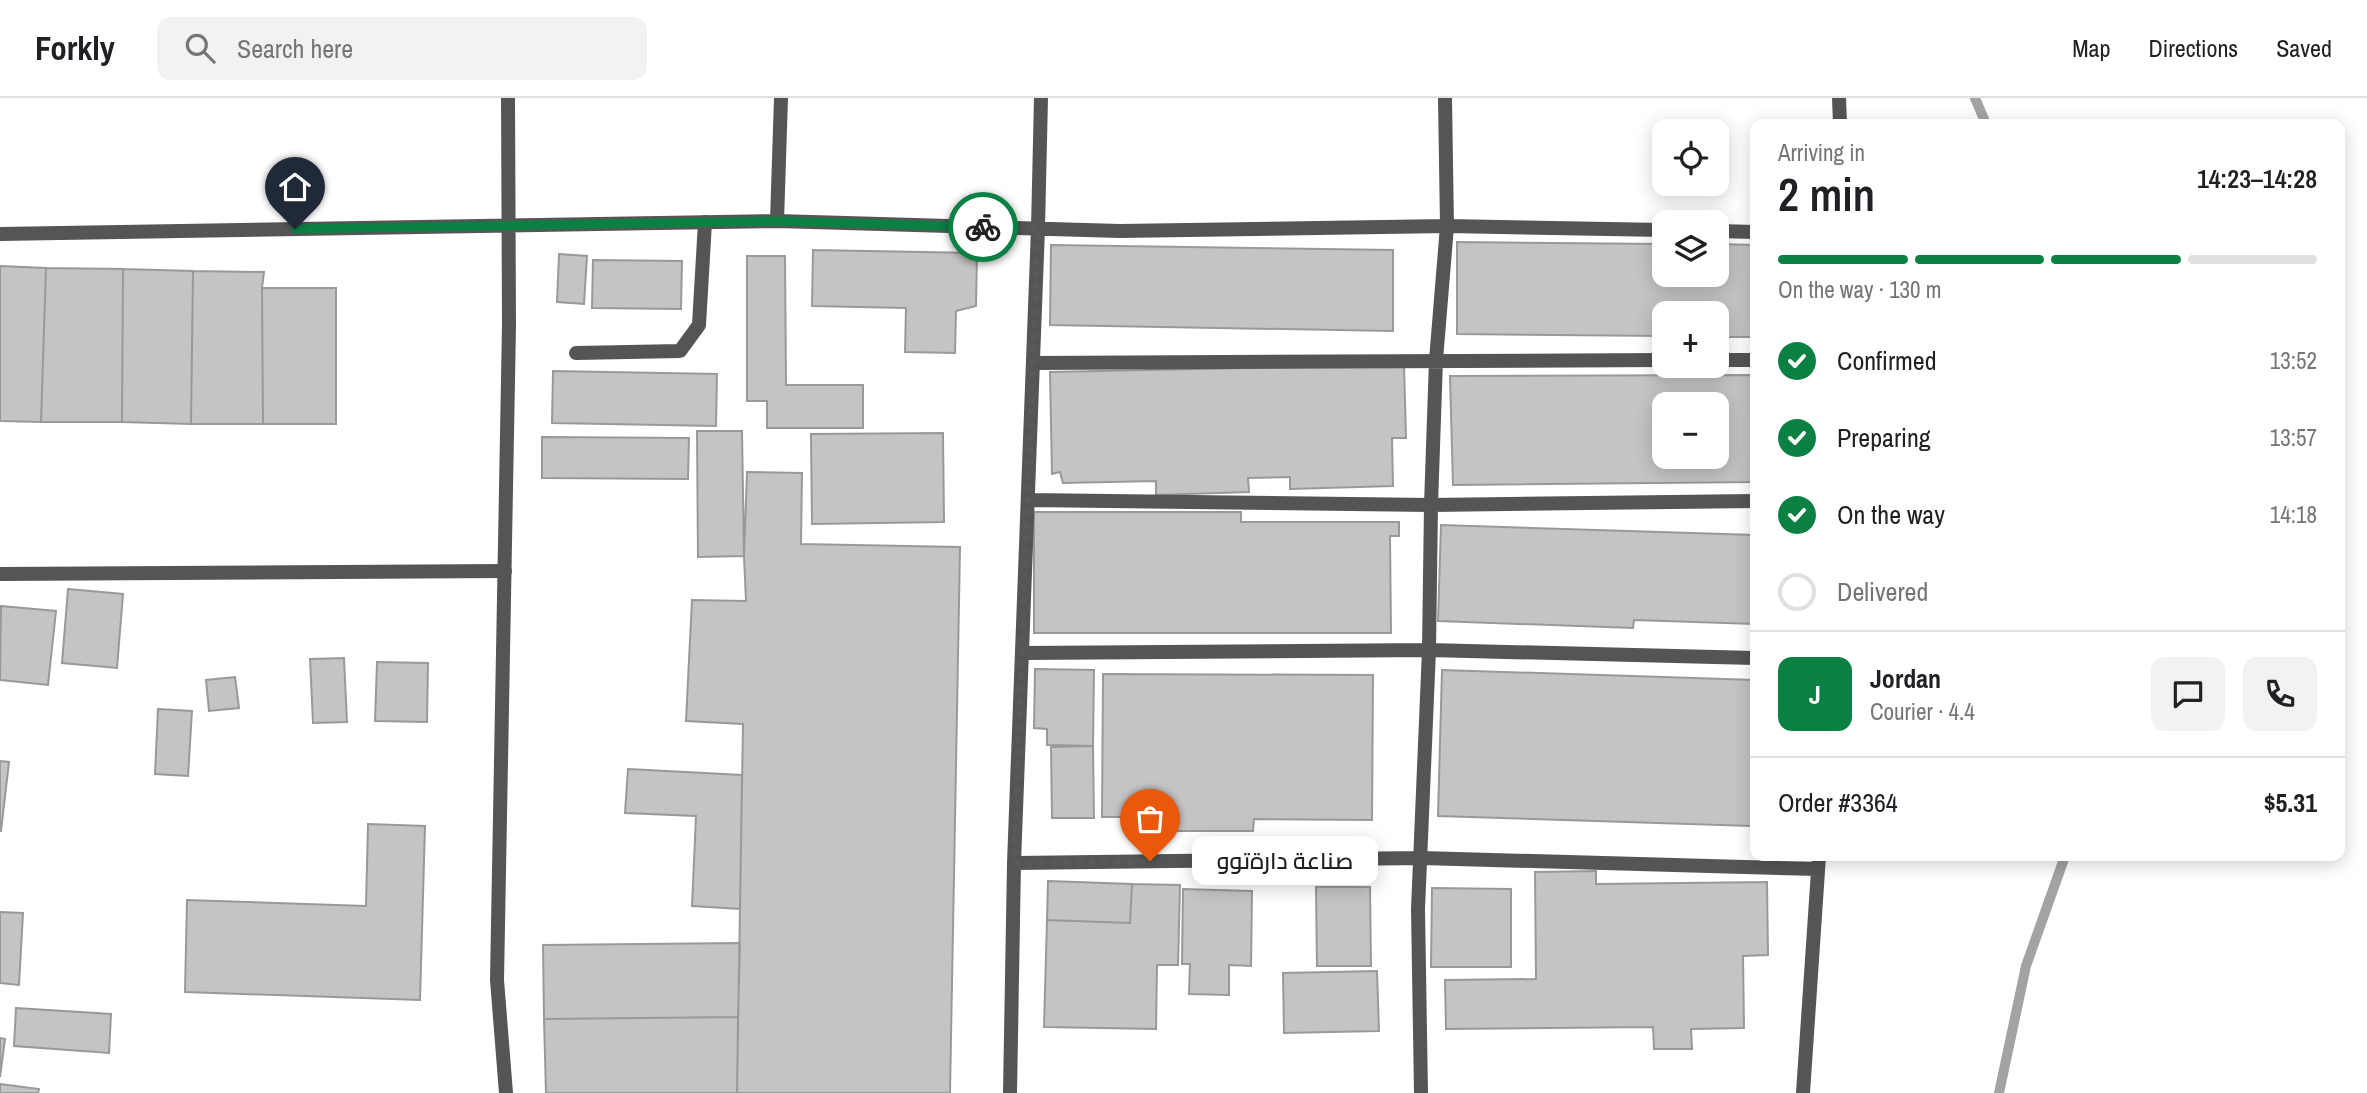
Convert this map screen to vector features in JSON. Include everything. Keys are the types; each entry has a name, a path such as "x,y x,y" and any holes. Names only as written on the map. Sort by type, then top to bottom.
{"street":[{"path":"506,1093 497,980 505,571 508,98"},
{"path":"777,221 782,98"},
{"path":"1010,1093 1014,863 1041,98"},
{"path":"1421,1093 1418,909 1429,650 1436,360 1447,226 1445,98"},
{"path":"1839,98 1840,119"},
{"path":"0,234 777,221 1120,231 1447,226 1652,230"},
{"path":"576,353 680,351 699,325 705,222"},
{"path":"1729,231 1750,232"},
{"path":"1033,363 1652,360"},
{"path":"1729,360 1750,360"},
{"path":"1028,500 1431,505 1750,501"},
{"path":"0,574 505,571"},
{"path":"1022,653 1429,650 1750,658"},
{"path":"1014,863 1422,858 1819,862 1803,1093"}],"building":[{"path":"1457,242 1652,244 1652,287 1729,287 1729,244 1750,245 1750,337 1729,337 1729,301 1652,301 1652,336 1457,334"},
{"path":"1051,245 1393,250 1393,331 1050,325"},
{"path":"813,250 977,253 976,306 956,311 955,353 905,352 906,308 812,306"},
{"path":"559,254 587,256 584,304 557,302"},
{"path":"747,256 785,256 786,385 863,385 863,428 767,428 767,401 747,401"},
{"path":"593,260 682,261 681,309 592,308"},
{"path":"0,266 46,268 41,422 0,421"},
{"path":"46,268 123,269 122,422 41,422"},
{"path":"123,269 193,271 191,424 122,422"},
{"path":"193,271 264,272 263,424 191,424"},
{"path":"262,288 336,288 336,424 263,424"},
{"path":"1404,365 1406,438 1392,438 1393,486 1290,489 1290,477 1248,478 1249,492 1156,495 1156,481 1063,483 1060,472 1052,474 1050,372"},
{"path":"553,371 717,374 716,426 552,423"},
{"path":"1652,375 1652,378 1729,378 1729,375 1750,375 1750,482 1453,485 1450,376"},
{"path":"697,431 742,431 744,556 698,557"},
{"path":"943,433 944,522 812,524 811,434"},
{"path":"542,437 689,438 688,479 542,478"},
{"path":"747,472 802,473 801,544 960,547 950,1093 737,1093 743,724 686,721 692,600 746,601 744,556"},
{"path":"1034,512 1241,512 1241,522 1399,522 1399,536 1390,536 1391,633 1034,633"},
{"path":"1441,525 1750,535 1750,624 1634,620 1633,628 1438,621"},
{"path":"68,589 123,594 117,668 62,663"},
{"path":"1,606 56,611 48,685 0,680"},
{"path":"344,658 347,722 313,723 310,659"},
{"path":"377,662 428,663 427,722 375,721"},
{"path":"1035,669 1094,670 1093,746 1047,745 1047,729 1034,728"},
{"path":"1442,670 1750,680 1750,826 1438,816"},
{"path":"1103,674 1373,675 1372,820 1254,819 1253,831 1173,831 1173,817 1102,817"},
{"path":"235,677 239,708 209,711 206,680"},
{"path":"158,709 192,711 188,776 155,774"},
{"path":"1093,746 1094,818 1052,818 1051,747"},
{"path":"0,761 9,762 1,831 0,831"},
{"path":"628,769 742,775 740,909 692,906 696,816 625,813"},
{"path":"368,824 425,826 420,1000 185,992 187,900 366,906"},
{"path":"1596,871 1596,884 1767,882 1768,955 1743,956 1744,1028 1691,1029 1692,1049 1654,1049 1653,1027 1446,1029 1445,980 1536,979 1535,872"},
{"path":"1048,881 1132,884 1130,923 1047,920"},
{"path":"1132,884 1180,885 1178,965 1157,965 1156,1029 1044,1027 1047,920 1130,923"},
{"path":"1316,887 1370,887 1371,966 1317,966"},
{"path":"1432,888 1511,889 1511,967 1431,967"},
{"path":"1183,889 1252,891 1251,966 1229,965 1229,995 1189,994 1190,964 1182,964"},
{"path":"0,912 23,913 19,985 0,983"},
{"path":"740,943 738,1017 544,1019 543,945"},
{"path":"1377,971 1379,1031 1284,1033 1283,973"},
{"path":"16,1008 111,1014 109,1053 14,1046"},
{"path":"738,1017 737,1093 546,1093 544,1019"},
{"path":"0,1038 5,1039 0,1077"},
{"path":"0,1084 39,1089 38,1093 0,1093"}],"waterway":[{"path":"1975,98 1984,119"},
{"path":"1999,1093 2026,966 2063,861"}],"way so far":[{"path":"983,227 1038,228 1014,863 1150,861"}],"place":[{"name":"صناعة دارةتوو","path":"1150,861"}],"route":[{"path":"295,229 777,221 983,227"}]}
